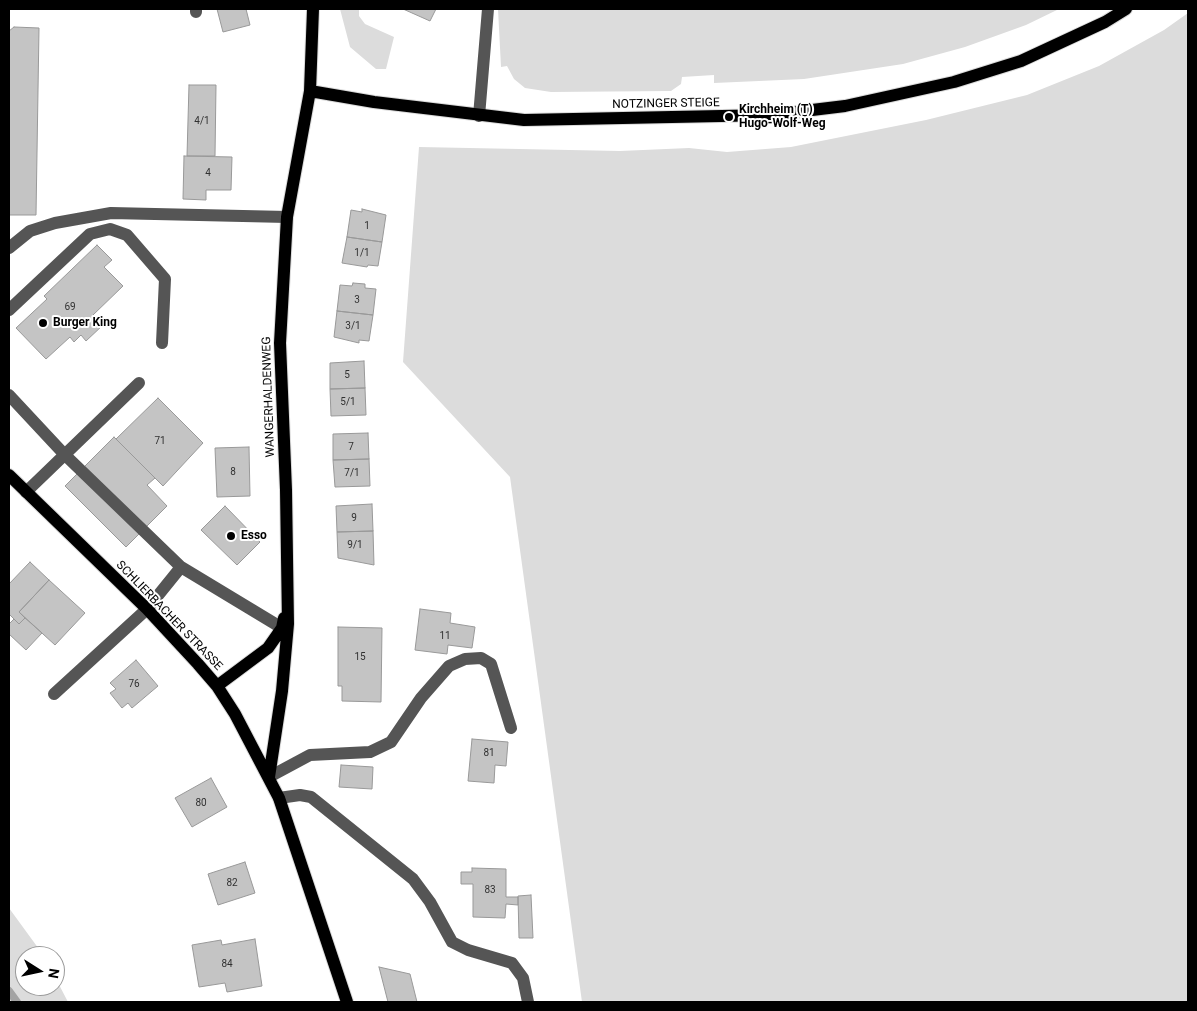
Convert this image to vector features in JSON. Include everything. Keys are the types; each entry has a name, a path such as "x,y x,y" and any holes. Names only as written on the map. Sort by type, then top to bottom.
{"main road":[{"name":"WANGERHALDENWEG","path":"269,777 284,672 288,624 286,490 280,343 287,217 310,91 313,9"},
{"name":"NOTZINGER STEIGE","path":"310,91 374,102 524,120 771,115 845,106 954,82 1020,61 1105,22 1126,9"},
{"name":"SCHLIERBACHER STRASSE","path":"9,475 147,609 217,686 235,714 279,798 347,1002"},
{"name":"WANGERHALDENWEG","path":"217,686 268,648 282,628 287,576"}],"street":[{"path":"479,116 488,9"},
{"path":"9,248 30,231 54,223 111,212 287,217"},
{"path":"9,310 90,234 110,229 126,235 166,279 162,343"},
{"path":"26,492 139,383"},
{"path":"9,395 64,454 181,567 282,628"},
{"path":"54,694 147,609 181,567"},
{"path":"269,777 310,755 370,752 391,742 421,698 449,666 466,659 481,658 491,664 511,728"},
{"path":"279,798 300,795 311,797 413,878 430,902 452,942 468,950 512,963 523,978 528,1002"}],"shaded area":[{"path":"340,9 359,9 359,16 365,24 394,37 386,69 376,69 350,47"},
{"path":"498,9 1059,9 1026,25 965,47 903,64 804,79 714,83 714,75 682,77 681,84 671,91 551,92 525,88 514,79 507,66 501,67"},
{"path":"1188,13 1188,1002 582,1002 510,477 403,362 419,147 620,151 689,148 727,152 791,147 926,120 1027,95 1099,66 1164,30"},
{"path":"9,908 37,946 15,946 15,996 65,996 68,1002 9,1002"}],"building":[{"path":"217,9 246,9 250,25 223,32"},
{"path":"403,9 436,9 430,21"},
{"path":"14,27 39,28 36,215 9,215 9,31"},
{"path":"189,85 216,85 215,156 187,156"},
{"path":"184,156 232,157 231,190 206,190 206,200 183,199"},
{"path":"362,209 386,215 382,242 347,237 351,210 362,212"},
{"path":"347,237 382,242 378,266 368,265 367,267 342,263"},
{"path":"97,245 112,260 104,267 123,286 93,315 103,325 86,341 81,335 74,342 70,337 46,359 16,328 47,299 44,296"},
{"path":"353,283 365,284 365,288 376,289 373,315 337,311 340,285 352,286"},
{"path":"337,311 373,315 369,341 359,340 359,343 334,337"},
{"path":"364,361 365,388 330,389 330,363"},
{"path":"365,388 366,415 331,416 330,389"},
{"path":"158,398 203,443 163,486 116,439"},
{"path":"368,433 369,459 333,460 333,434"},
{"path":"114,437 155,478 147,485 167,506 126,547 65,486"},
{"path":"249,447 250,496 217,497 215,448"},
{"path":"369,459 370,486 335,487 333,460"},
{"path":"372,504 373,531 337,532 336,506"},
{"name":"Esso","path":"225,506 260,542 237,565 201,530"},
{"path":"373,531 374,565 338,558 337,532"},
{"path":"30,562 49,580 19,612 25,618 19,624 9,614 9,584"},
{"path":"49,580 85,613 55,645 19,612"},
{"path":"420,609 451,613 450,623 475,627 472,648 448,645 447,654 415,650"},
{"path":"25,618 42,633 26,650 9,634 9,624 14,619 19,624"},
{"path":"338,627 382,628 381,702 342,701 342,686 338,686"},
{"path":"136,660 158,686 132,708 128,703 122,708 110,693 116,689 110,683"},
{"path":"472,739 508,742 506,766 495,765 494,783 468,781"},
{"path":"341,765 373,767 372,789 339,787"},
{"path":"211,778 227,807 192,827 175,798"},
{"path":"245,862 255,893 218,905 208,874"},
{"path":"472,868 506,869 506,897 518,897 518,905 506,904 505,918 473,917 473,884 461,884 461,872 472,872"},
{"path":"531,895 533,938 519,938 518,896"},
{"path":"255,939 262,986 227,992 225,983 199,987 192,945 221,940 222,945"},
{"path":"379,967 410,974 417,1002 388,1002"}],"waterway":[{"path":"9,991 17,1002"}],"place":[{"name":"Kirchheim (T) Hugo-Wolf-Weg","path":"729,117"},
{"name":"Burger King","path":"43,323"},
{"name":"Esso","path":"231,536"}]}
